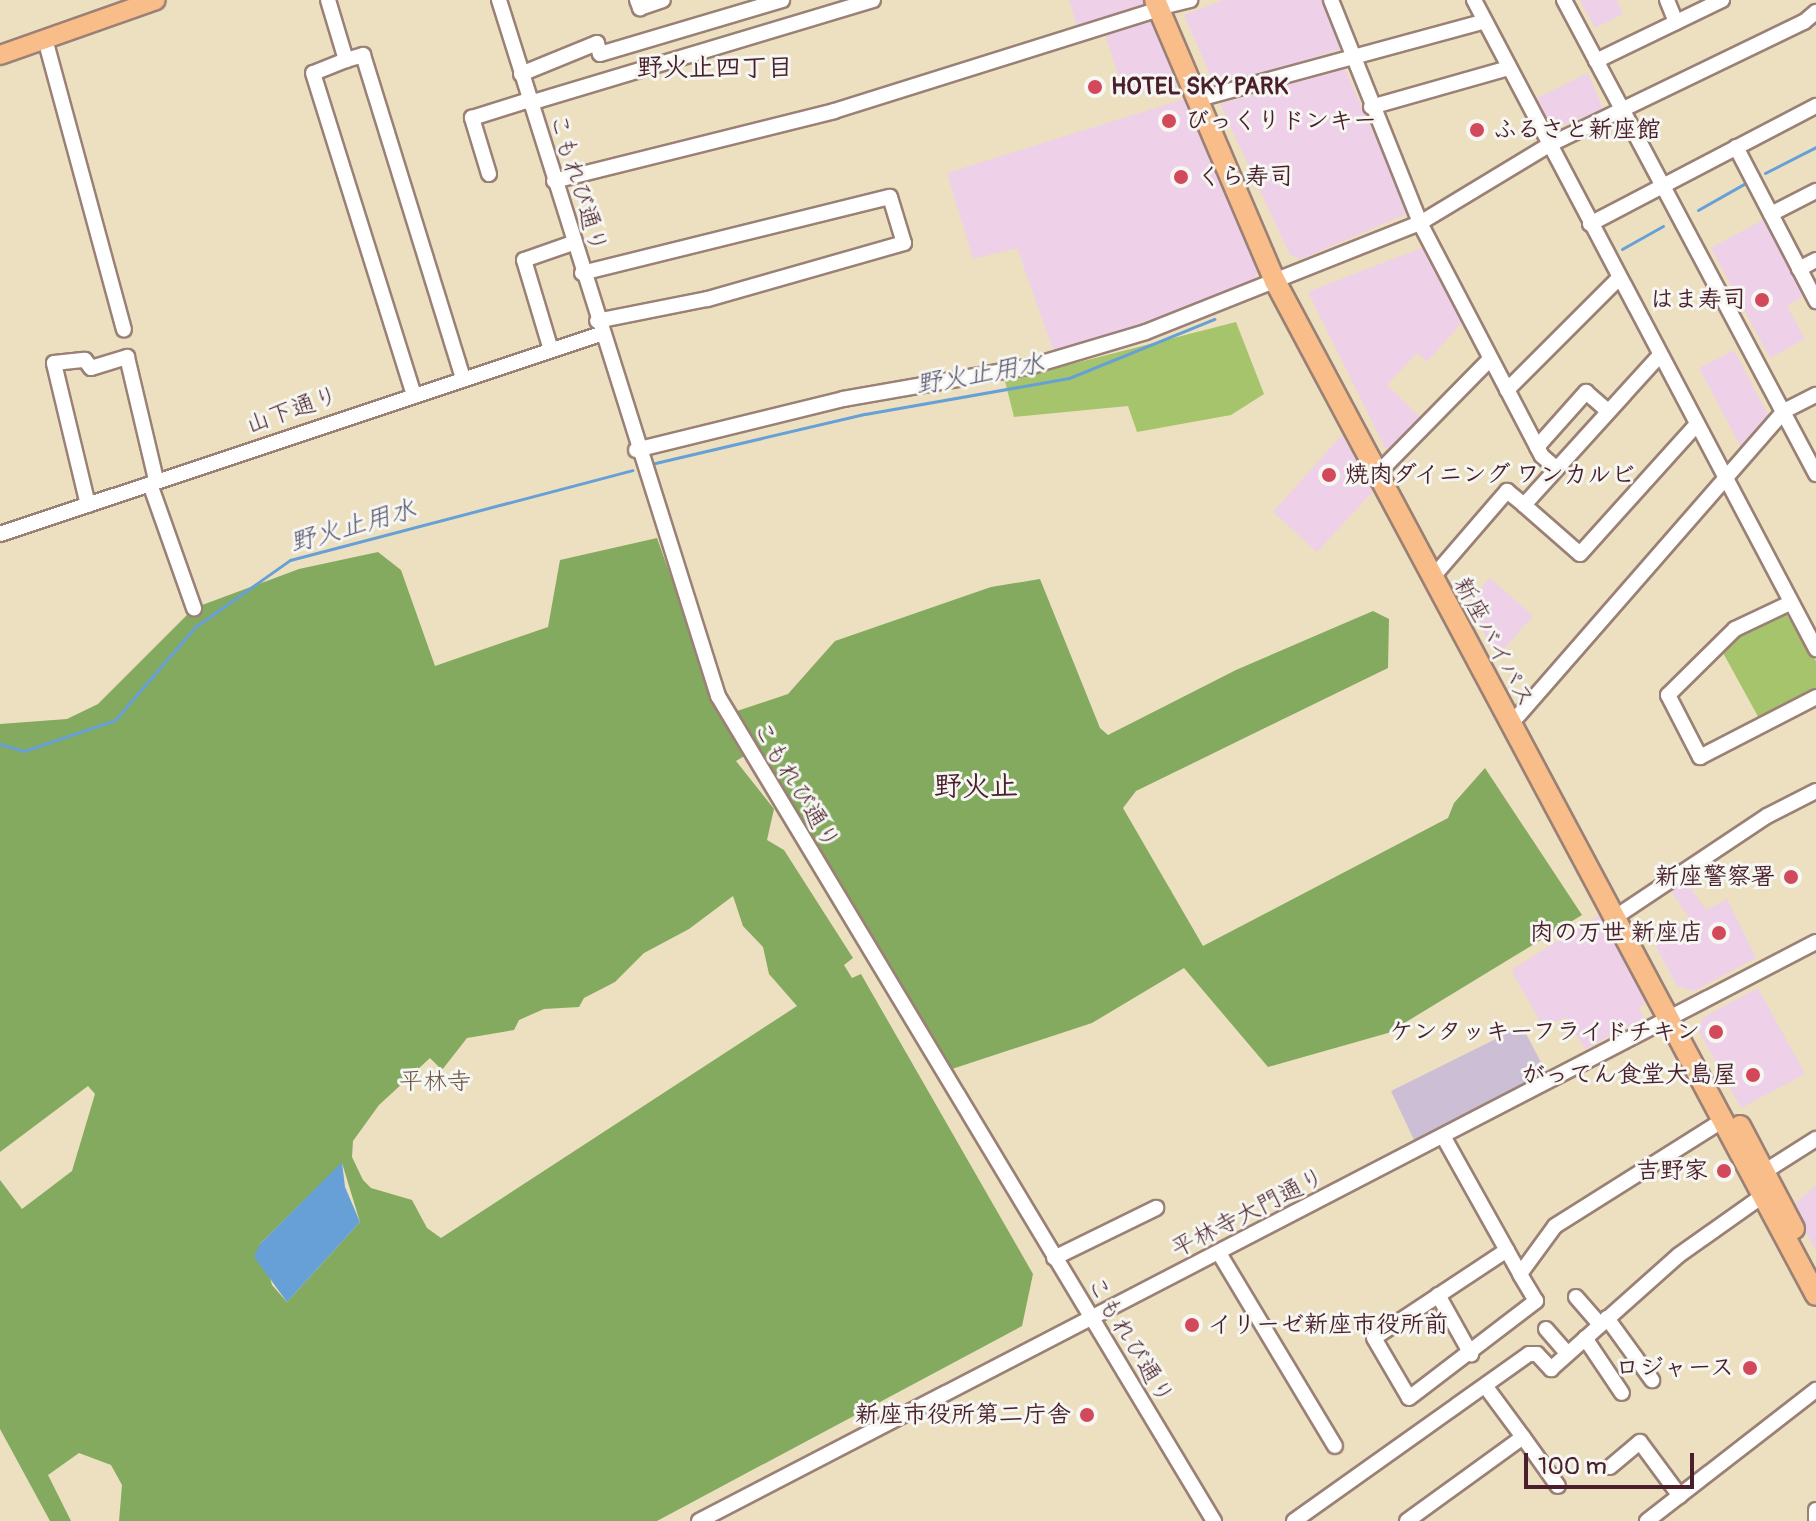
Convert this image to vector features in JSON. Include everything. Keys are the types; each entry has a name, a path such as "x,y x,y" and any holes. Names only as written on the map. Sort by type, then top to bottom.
{"highway":[{"name":"新座バイパス","path":"1168,3 1281,279 1672,1017 1764,1172 1816,1271"},
{"name":"新座バイパス","path":"1168,3 1281,279 1385,466 1438,571 1623,912 1722,1121 1816,1295"}],"main road":[{"path":"0,55 156,0"}],"street":[{"path":"328,0 346,60"},
{"name":"こもれび通り","path":"499,0 636,450 718,696 1214,1521"},
{"path":"637,0 640,8 663,0"},
{"path":"489,174 472,118 873,0"},
{"path":"1331,0 1351,58 1420,223 1537,447 1556,468"},
{"path":"1474,0 1618,279 1816,649"},
{"path":"1564,0 1816,474"},
{"path":"1667,0 1676,22"},
{"path":"1596,61 1722,0"},
{"path":"521,74 597,43 600,54 777,2 781,29"},
{"path":"554,181 834,111 1168,3"},
{"path":"636,450 843,399 1071,357 1281,279 1420,223 1549,145 1816,12"},
{"path":"1206,97 1485,21"},
{"path":"45,39 124,329"},
{"path":"413,393 313,73 346,60 363,55 463,378"},
{"path":"1371,107 1509,68"},
{"path":"1590,224 1816,106"},
{"path":"1736,147 1816,301"},
{"path":"1771,214 1816,191"},
{"name":"山下通り","path":"0,534 413,393 551,350 599,328 904,243 890,197 582,273"},
{"path":"551,350 524,260 573,243"},
{"path":"1799,269 1816,260"},
{"path":"1507,390 1618,279"},
{"path":"1524,505 1659,356"},
{"path":"88,505 54,363 85,360 91,368 127,357 153,482 194,608"},
{"path":"1385,466 1490,359"},
{"path":"1537,447 1586,392 1608,411"},
{"path":"1518,716 1784,411 1816,395"},
{"path":"1438,571 1507,491 1580,554 1697,424"},
{"path":"1790,603 1735,629 1668,695 1700,757 1816,697"},
{"path":"1623,912 1767,816 1816,791"},
{"name":"平林寺大門通り","path":"699,1521 1816,942"},
{"path":"1520,1274 1555,1226 1722,1121"},
{"path":"1443,1136 1536,1301 1471,1354 1409,1398 1374,1338 1507,1250"},
{"path":"1764,1172 1816,1139"},
{"path":"1294,1521 1529,1354 1537,1354 1551,1369 1689,1248 1761,1197"},
{"path":"1054,1258 1156,1208"},
{"path":"1219,1253 1335,1446"},
{"path":"1438,1295 1471,1354"},
{"path":"1576,1297 1603,1322 1652,1380"},
{"path":"1546,1329 1568,1354"},
{"path":"1585,1338 1622,1393"},
{"path":"1486,1387 1558,1486"},
{"path":"1647,1521 1816,1390"},
{"path":"1407,1521 1523,1437"},
{"path":"1610,1467 1640,1442 1680,1496"},
{"path":"1816,1510 1816,1520"}],"shaded area":[{"path":"1069,0 1145,0 1149,10 1079,32"},
{"path":"1224,0 1323,0 1340,49 1216,88 1184,15"},
{"path":"1580,0 1617,0 1623,14 1595,28"},
{"path":"1151,17 1178,87 1125,96 1104,31"},
{"path":"1344,67 1409,213 1301,259 1290,255 1220,104"},
{"path":"1588,73 1603,109 1549,131 1533,100"},
{"path":"1184,99 1258,271 1253,282 1055,355 1017,248 973,259 947,173"},
{"path":"1768,217 1808,294 1787,306 1805,339 1770,358 1711,248"},
{"path":"1426,246 1464,320 1427,362 1417,353 1387,385 1423,420 1396,449 1385,448 1308,292"},
{"path":"1734,350 1768,415 1741,447 1699,368"},
{"path":"1342,435 1373,491 1317,552 1273,512"},
{"path":"1490,578 1533,616 1497,657 1468,602"},
{"path":"1683,877 1706,910 1727,899 1756,958 1694,991 1677,986 1653,941 1689,917 1668,887"},
{"path":"1599,915 1647,1003 1638,1008 1644,1018 1585,1049 1566,1017 1544,1028 1511,970"},
{"path":"1758,988 1805,1074 1741,1108 1698,1029 1704,1017"},
{"path":"1522,1026 1546,1072 1414,1140 1391,1091"},
{"path":"1816,1185 1816,1251 1792,1206"}],"green space":[{"path":"1236,322 1264,394 1231,415 1137,432 1128,406 1014,417 1005,381"},
{"name":"平林寺","path":"657,538 719,710 746,755 736,761 774,809 767,840 784,850 853,958 844,965 852,978 861,974 1033,1274 1022,1326 657,1521 119,1521 122,1485 111,1465 79,1453 48,1475 71,1521 50,1521 0,1429 0,1180 22,1209 72,1171 95,1094 88,1086 0,1152 0,724 67,719 98,704 194,608 299,569 378,552 401,570 435,666 548,627 560,560","holes":["733,896 743,926 763,947 769,974 797,1006 441,1238 427,1228 412,1200 371,1188 363,1180 352,1157 353,1141 379,1105 430,1058 442,1070 467,1038 514,1030 519,1020 544,1009 579,1007 584,998 615,982 644,953 689,929","342,1163 360,1222 287,1302 272,1285 260,1244"]},
{"path":"1040,579 1100,728 1108,735 1236,670 1373,611 1389,619 1388,668 1136,791 1123,808 1203,946 1448,818 1454,803 1485,768 1582,915 1388,1033 1268,1067 1184,968 1092,1023 952,1069 737,711 788,694 835,641 991,587"},
{"path":"1785,612 1816,661 1816,694 1761,722 1722,651 1739,633"}],"water":[{"path":"342,1162 345,1187 360,1222 287,1302 254,1257 260,1244"}],"waterway":[{"path":"1765,173 1816,147"},
{"path":"1698,210 1744,184"},
{"path":"1622,249 1663,226"},
{"name":"野火止用水","path":"651,464 865,414 1069,378 1214,319"},
{"name":"野火止用水","path":"0,744 24,751 115,720 195,627 290,560 632,470"}],"place":[{"name":"HOTEL SKY PARK","path":"1095,87"},
{"name":"びっくりドンキー","path":"1169,121"},
{"name":"ふるさと新座館","path":"1477,130"},
{"name":"くら寿司","path":"1181,177"},
{"name":"はま寿司","path":"1762,300"},
{"name":"焼肉ダイニング ワンカルビ","path":"1329,475"},
{"name":"新座警察署","path":"1791,877"},
{"name":"肉の万世 新座店","path":"1719,933"},
{"name":"ケンタッキーフライドチキン","path":"1716,1032"},
{"name":"がってん食堂大島屋","path":"1753,1075"},
{"name":"吉野家","path":"1724,1171"},
{"name":"イリーゼ新座市役所前","path":"1192,1325"},
{"name":"ロジャース","path":"1750,1368"},
{"name":"新座市役所第二庁舎","path":"1087,1415"}],"district":[{"name":"野火止四丁目","path":"715,69"},
{"name":"野火止","path":"976,787"}]}
